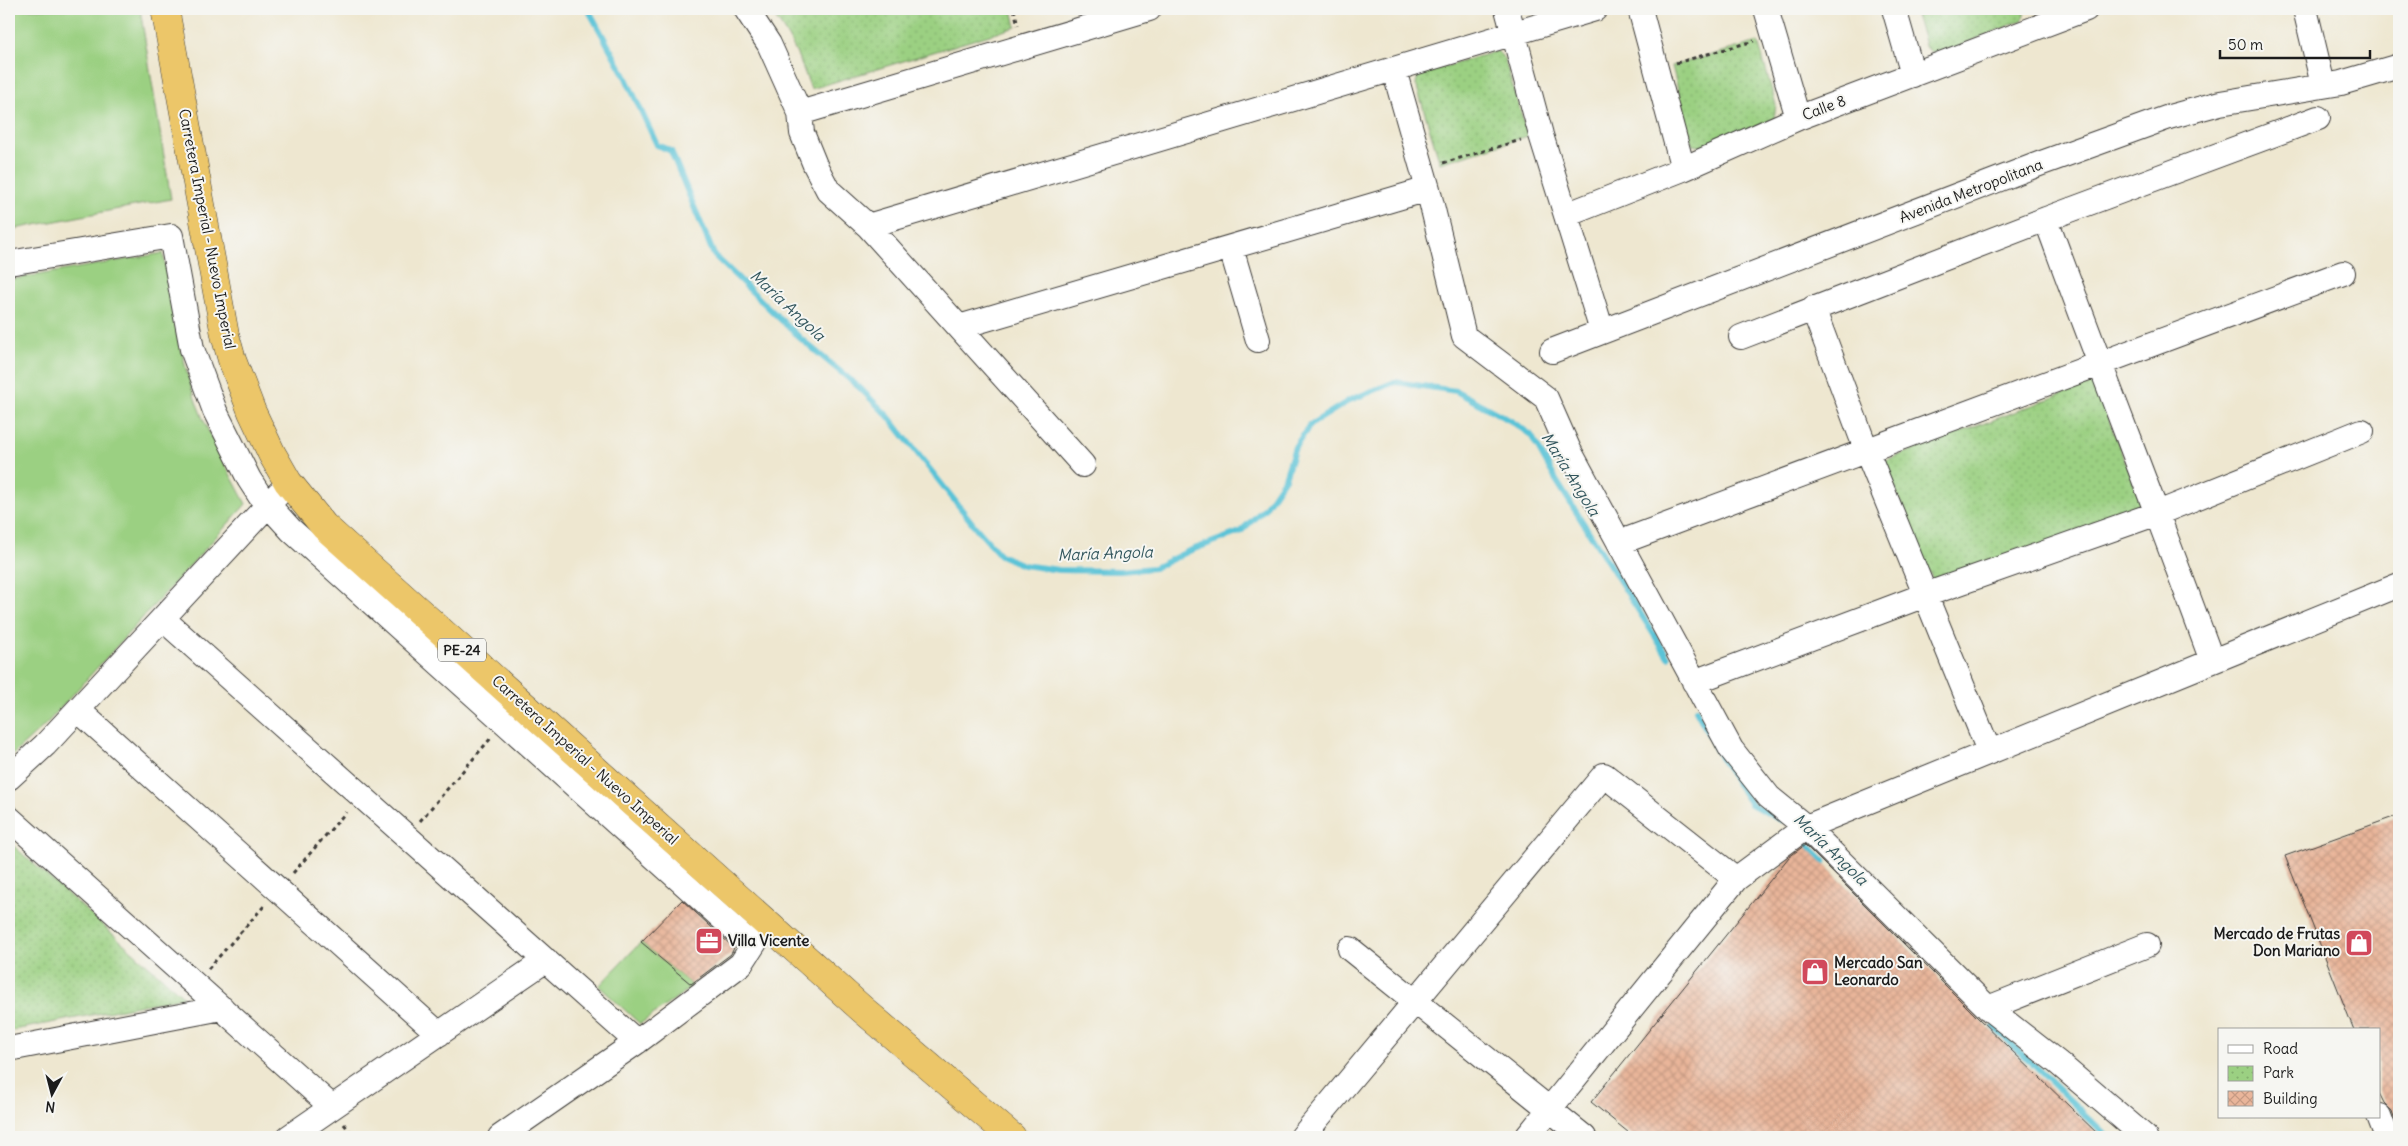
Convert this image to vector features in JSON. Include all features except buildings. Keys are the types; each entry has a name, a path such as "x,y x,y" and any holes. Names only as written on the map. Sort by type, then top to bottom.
{"highway":[{"name":"Carretera Imperial - Nuevo Imperial","path":"165,9 225,335 252,412 288,482 324,526 760,934 932,1070 1012,1137"}],"street":[{"path":"746,9 769,44 800,113 802,133 828,190 868,226 1083,465"},
{"path":"800,113 1149,9"},
{"path":"1507,9 1541,134 1602,331"},
{"path":"868,226 1595,9"},
{"path":"1640,9 1683,169"},
{"path":"1766,9 1798,118"},
{"path":"1894,9 1913,74"},
{"name":"Calle 8","path":"1566,215 1683,169 1798,118 1913,74 2045,16 2086,9"},
{"path":"2305,9 2323,84"},
{"name":"Avenida Metropolitana","path":"1552,351 2039,164 2169,117 2220,102 2323,84 2341,83 2399,66"},
{"path":"1394,70 1425,179 1464,336 1546,398 1569,450 1621,542 1731,749 1799,832 1988,1008 2057,1062 2145,1137"},
{"path":"1741,337 2046,219 2318,118"},
{"path":"959,327 1231,248 1425,179"},
{"path":"2046,219 2098,363 2158,513 2212,661"},
{"path":"9,264 171,236 188,332 206,390 239,461 249,479 268,505 291,530 505,721 760,934 741,964 637,1042 500,1137"},
{"path":"1231,248 1258,340"},
{"path":"1621,542 1867,452 2098,363 2343,273"},
{"path":"1813,308 1867,452 1989,752"},
{"path":"1694,682 1926,595 2158,513 2362,431"},
{"path":"9,778 46,746 288,482"},
{"path":"1527,1137 1736,879 1799,832 1989,752 2399,585"},
{"path":"163,618 637,1042"},
{"path":"78,710 439,1034"},
{"path":"1302,1137 1417,1002 1604,775 1736,879"},
{"path":"9,818 332,1107"},
{"path":"1988,1008 2147,945"},
{"path":"1350,949 1584,1137"},
{"path":"289,1137 546,960"},
{"path":"9,1049 222,1008"},
{"path":"2380,1118 2387,1137"}],"path":[{"path":"1656,69 1774,35"},
{"path":"1425,179 1541,134"},
{"path":"407,836 505,721"}],"green space":[{"path":"9,9 140,9 171,199 9,230"},
{"path":"768,9 1012,9 1016,27 811,89 788,37"},
{"path":"1914,9 2025,9 2023,20 1936,55 1926,48"},
{"path":"1758,42 1776,105 1774,119 1705,147 1692,145 1672,66"},
{"path":"1497,51 1504,58 1528,136 1440,163 1416,84 1418,75"},
{"path":"163,253 172,304 191,387 209,432 246,504 46,724 9,758 9,280"},
{"path":"2094,382 2144,509 1936,588 1884,461"},
{"path":"9,842 184,997 9,1031"},
{"path":"641,942 693,986 640,1024 599,986"}],"waterway":[{"name":"María Angola","path":"588,9 625,76 657,145 671,151 714,255 800,338 860,388 888,416 977,529 1000,555 1023,565 1059,570 1120,571 1154,568 1189,551 1240,532 1265,508 1285,478 1295,447 1310,425 1350,400 1395,382 1456,391 1511,421 1531,435 1556,480 1668,657"},
{"name":"María Angola","path":"1696,710 1724,763 1751,804 1781,820"},
{"name":"María Angola","path":"1799,837 1824,861"},
{"name":"María Angola","path":"1994,1027 2108,1137"}],"place":[{"name":"Villa Vicente","path":"709,941"},
{"name":"Mercado de Frutas Don Mariano","path":"2359,943"},
{"name":"Mercado San Leonardo","path":"1815,972"}]}
